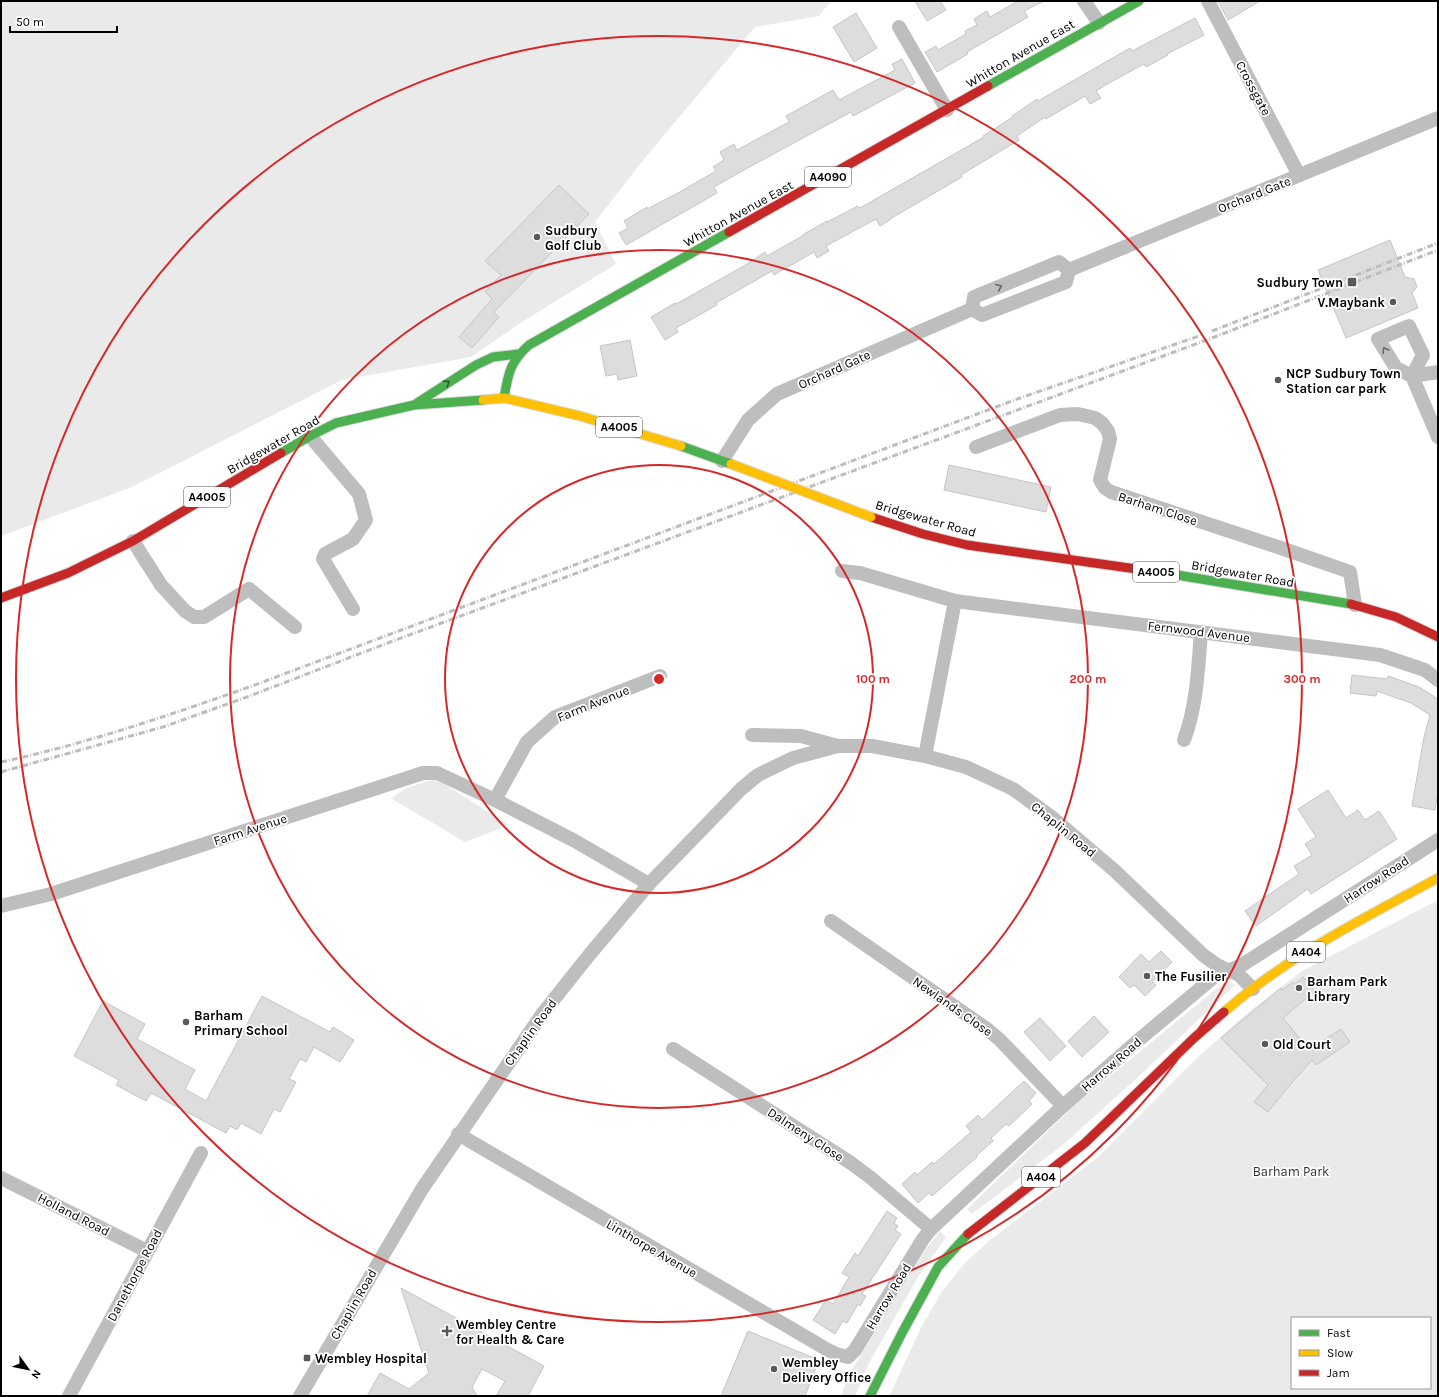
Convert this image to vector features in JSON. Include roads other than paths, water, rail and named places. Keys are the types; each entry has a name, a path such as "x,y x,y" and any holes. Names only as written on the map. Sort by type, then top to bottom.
{"main road":[{"name":"Whitton Avenue East","path":"504,398 508,370 518,354 535,342 1139,1"},
{"name":"Bridgewater Road","path":"414,405 476,365 493,358 518,354"},
{"name":"Bridgewater Road","path":"1,598 68,573 133,541 310,436 336,424 414,405 504,398 580,416 683,447 923,534 968,545 1195,577 1355,605 1396,617 1438,637"},
{"name":"Harrow Road","path":"870,1396 938,1267 966,1236 1085,1142 1194,1038 1253,988 1293,960 1343,930 1438,878"}],"street":[{"path":"1084,1 1099,23"},
{"name":"Crossgate","path":"1208,1 1299,175"},
{"path":"899,27 947,110"},
{"name":"Orchard Gate","path":"1069,270 1438,118"},
{"path":"1059,262 1069,270 1066,282 982,315 972,309 974,297 1059,262"},
{"name":"Orchard Gate","path":"726,462 748,420 777,394 972,309"},
{"path":"1438,372 1412,376 1438,437"},
{"name":"Barham Close","path":"976,447 1060,415 1078,414 1095,418 1108,431 1110,438 1100,480 1105,488 1111,492 1350,572 1355,605"},
{"path":"310,436 360,494 366,520 353,539 325,554 323,559 353,609"},
{"path":"133,541 161,585 185,611 194,618 204,617 249,589 295,627"},
{"name":"Fernwood Avenue","path":"842,571 860,573 955,601 1380,655 1425,670 1438,680"},
{"path":"925,756 955,601"},
{"path":"1184,740 1190,722 1195,697 1201,632"},
{"name":"Farm Avenue","path":"495,800 527,742 555,717 660,676"},
{"name":"Chaplin Road","path":"752,735 801,736 838,746"},
{"name":"Chaplin Road","path":"300,1396 422,1189 458,1134 543,1013 649,884 741,789 758,775 793,758 838,746 872,746 925,756 966,767 1013,789 1054,819 1115,871 1203,956 1245,980 1253,988"},
{"name":"Farm Avenue","path":"1,906 51,894 422,773 437,773 495,800 575,841 649,884"},
{"name":"Harrow Road","path":"848,1357 855,1350 923,1239 931,1229 1063,1106 1214,977 1242,965 1438,840"},
{"name":"Newlands Close","path":"831,921 987,1029 1000,1040 1063,1106"},
{"name":"Dalmeny Close","path":"673,1049 851,1163 931,1229"},
{"name":"Linthorpe Avenue","path":"458,1134 787,1326 836,1354 848,1357"},
{"name":"Danethorpe Road","path":"69,1396 200,1154"},
{"name":"Holland Road","path":"1,1178 147,1251"}],"railway":[{"path":"1212,331 1438,243"},
{"path":"1,772 163,727 247,697 385,644 1212,338 1438,250"},
{"path":"1,762 96,738 252,686 1020,398 1199,336"}],"place":[{"name":"Sudbury Golf Club","path":"537,237"},
{"name":"Sudbury Town","path":"1352,282"},
{"name":"V.Maybank","path":"1393,302"},
{"name":"NCP Sudbury Town Station car park","path":"1278,380"},
{"name":"The Fusilier","path":"1147,976"},
{"name":"Barham Park Library","path":"1299,988"},
{"name":"Barham Primary School","path":"186,1022"},
{"name":"Old Court","path":"1265,1044"},
{"name":"Wembley Centre for Health & Care","path":"447,1331"},
{"name":"Wembley Hospital","path":"307,1358"},
{"name":"Wembley Delivery Office","path":"774,1369"}],"park label":[{"name":"Barham Park","path":"1291,1171"}]}
